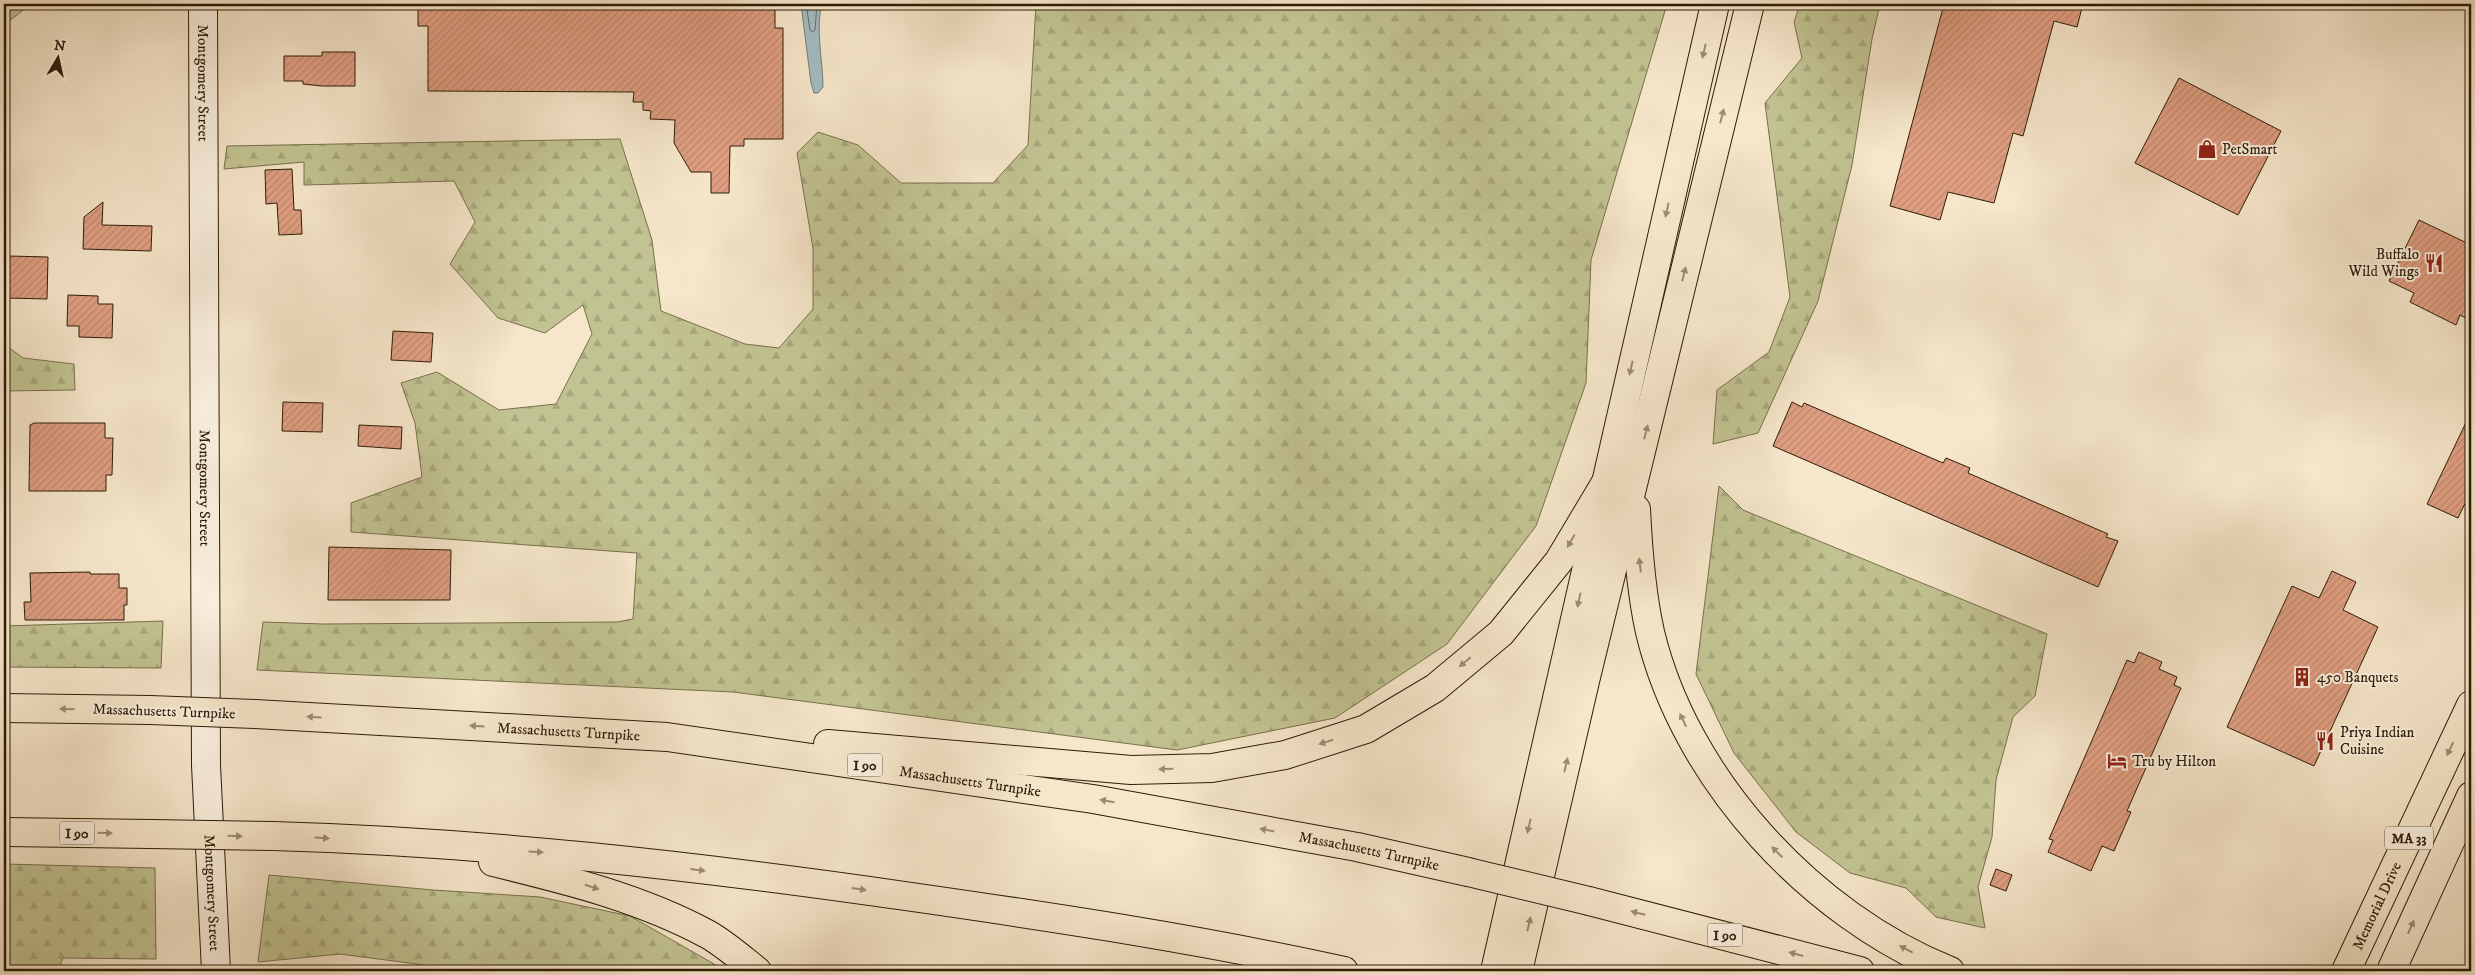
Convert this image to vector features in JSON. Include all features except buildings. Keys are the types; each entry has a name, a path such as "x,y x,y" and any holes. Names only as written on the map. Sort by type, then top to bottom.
{"main road":[{"name":"Montgomery Street","path":"203,4 206,765 216,971"},
{"path":"1495,971 1714,4"},
{"path":"1518,971 1585,681 1750,4"},
{"path":"1634,480 1639,561 1650,632 1668,687 1690,736 1717,779 1760,834 1814,888 1882,936 1950,971"},
{"path":"667,737 868,746 1131,770 1212,768 1284,755 1366,729 1434,688 1501,633 1560,561 1605,484"},
{"name":"Memorial Drive","path":"2346,971 2471,705"},
{"name":"Massachusetts Turnpike","path":"4,708 255,714 667,737 1093,799 1347,845 1589,901 1860,971"},
{"name":"MA 33","path":"2391,971 2471,796"},
{"name":"I 90","path":"4,832 273,836 558,854 822,884 1036,914 1274,956 1344,971"},
{"path":"426,845 580,883 649,906 710,936 758,971"}],"green space":[{"path":"4,4 31,4 4,25"},
{"path":"1036,4 1667,4 1591,260 1586,383 1536,526 1447,644 1335,718 1177,750 733,692 257,670 263,622 323,624 617,622 633,619 637,553 351,532 351,503 422,477 415,423 401,383 437,372 499,410 556,404 592,334 583,305 545,333 498,318 450,264 475,222 454,181 304,185 304,162 224,169 227,146 620,139 652,240 661,311 745,344 779,348 813,309 813,248 797,153 818,132 858,145 901,183 993,183 1028,145"},
{"path":"1800,4 1880,4 1872,39 1852,165 1818,301 1758,433 1713,444 1717,390 1769,352 1790,297 1765,103 1802,58 1794,22"},
{"path":"4,344 23,358 74,364 75,390 4,391"},
{"path":"1719,486 1743,510 2047,634 2035,696 2013,717 1996,780 1992,837 1978,887 1985,928 1936,917 1906,888 1850,873 1796,832 1734,753 1696,674"},
{"path":"163,621 161,668 4,667 4,626"},
{"path":"4,864 155,868 156,959 63,958 58,971 4,971"},
{"path":"269,875 433,890 540,897 630,916 723,971 452,971 417,964 340,954 258,962"}],"water":[{"path":"801,4 822,4 819,34 823,87 818,93 814,93 811,83"}],"place":[{"name":"PetSmart","path":"2207,149"},
{"name":"Buffalo Wild Wings","path":"2434,263"},
{"name":"450 Banquets","path":"2302,677"},
{"name":"Priya Indian Cuisine","path":"2325,741"},
{"name":"Tru by Hilton","path":"2117,761"}]}
